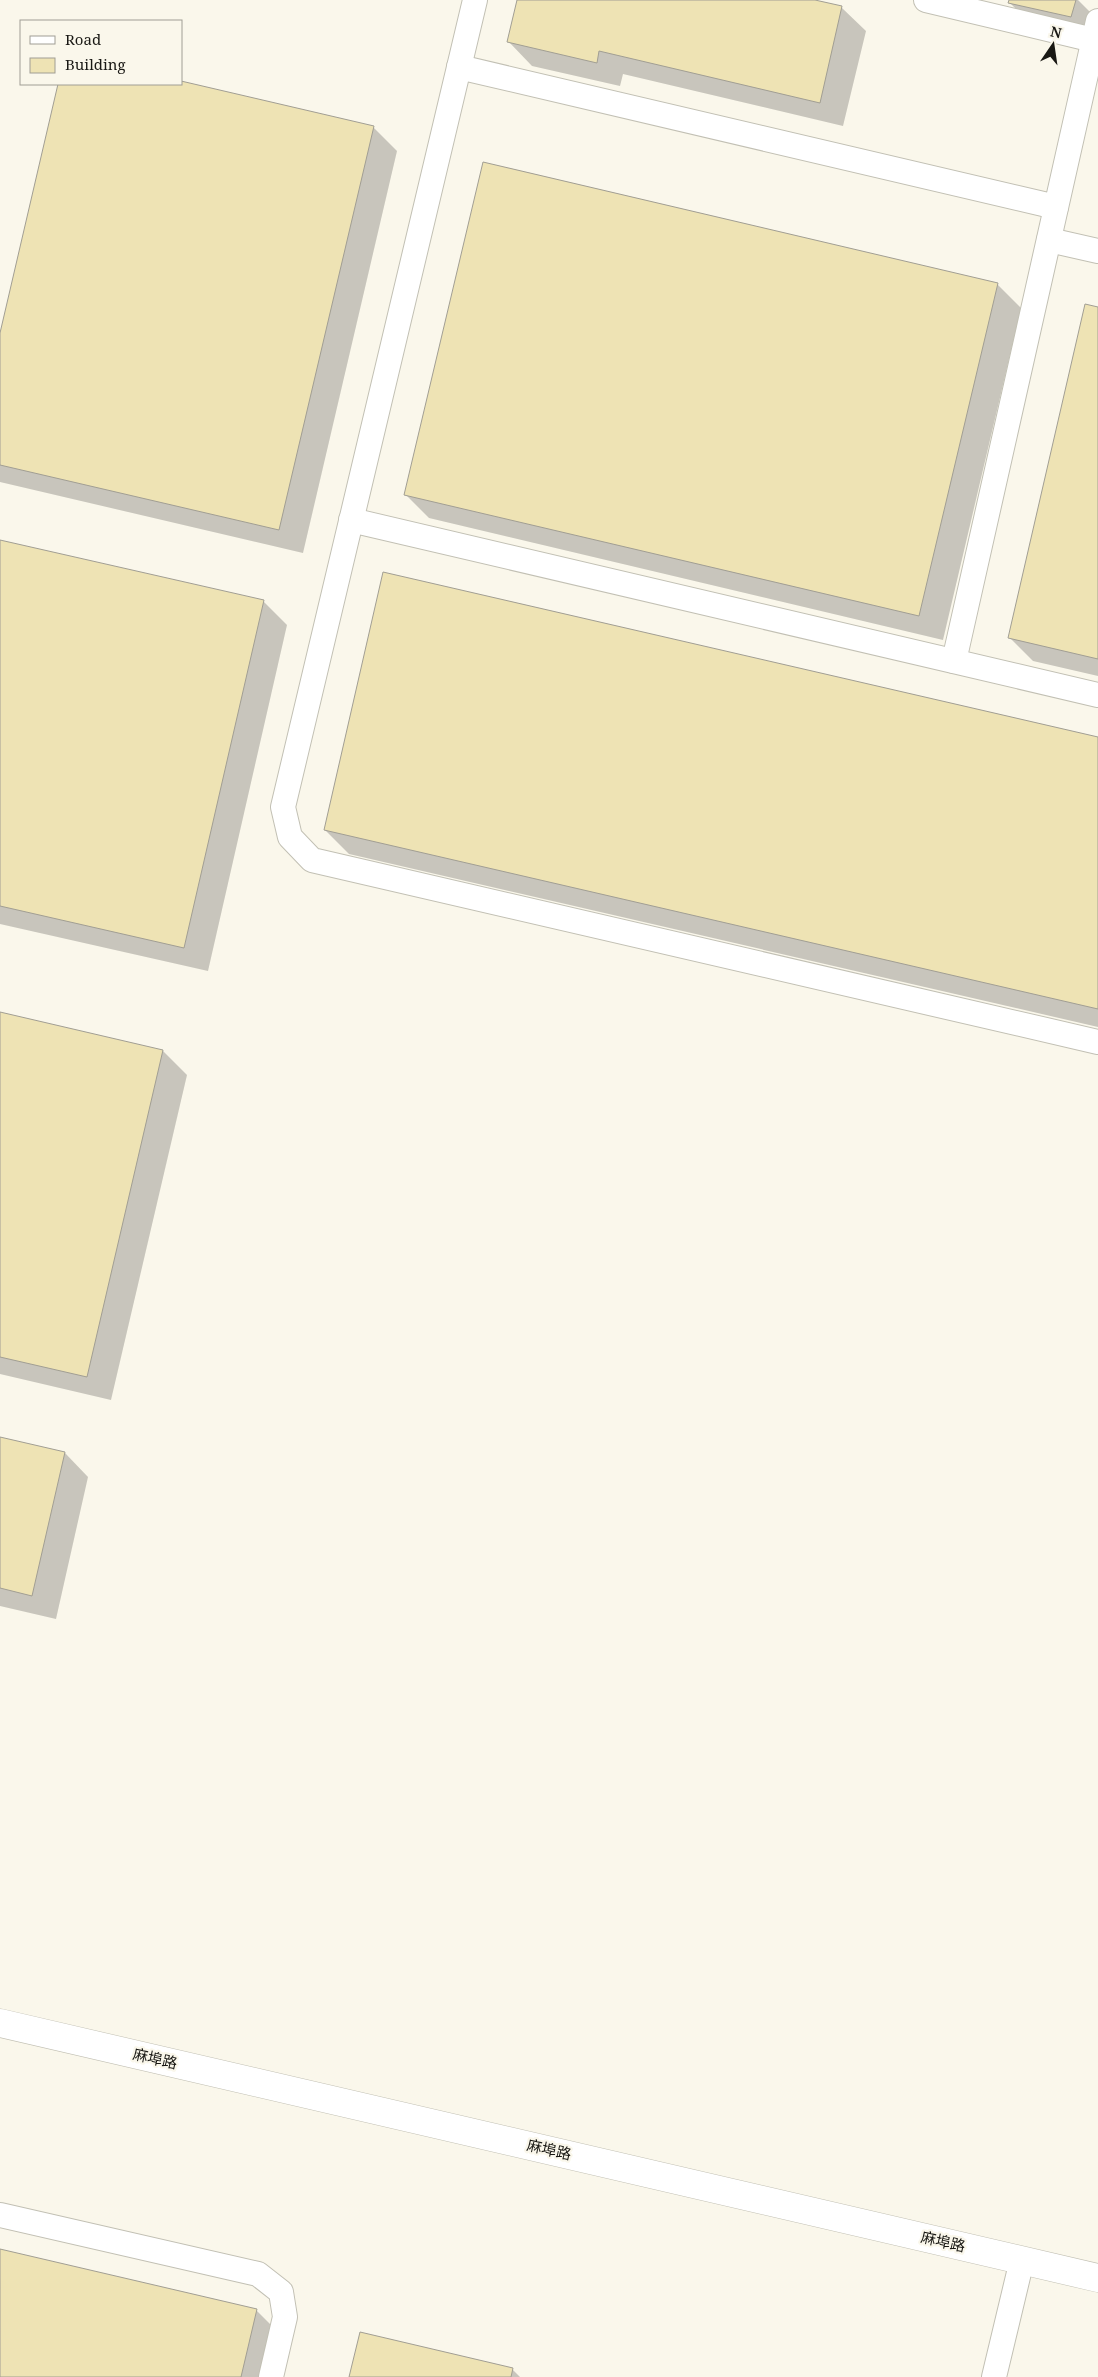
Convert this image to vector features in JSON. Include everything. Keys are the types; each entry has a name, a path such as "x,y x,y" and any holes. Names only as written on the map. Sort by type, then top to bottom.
{"street":[{"name":"麻埠路","path":"0,2023 1098,2278"}],"lane":[{"path":"475,0 283,807 290,838 312,860 1098,1042"},
{"path":"926,0 1097,34 1056,206 954,661"},
{"path":"459,67 1056,206"},
{"path":"1049,240 1098,251"},
{"path":"351,520 1098,695"},
{"path":"0,2216 258,2274 281,2292 285,2317 271,2377"},
{"path":"994,2377 1022,2260"}],"building":[{"path":"517,0 815,0 842,6 820,103 599,51 597,63 507,42"},
{"path":"1009,0 1076,0 1071,17 1008,3"},
{"path":"182,81 374,126 279,530 0,465 0,333 58,85 182,85"},
{"path":"483,162 998,283 919,616 404,495"},
{"path":"1085,304 1098,307 1098,659 1008,638"},
{"path":"0,540 264,600 184,948 0,906"},
{"path":"383,572 1098,737 1098,1009 324,830"},
{"path":"0,1012 163,1050 87,1377 0,1357"},
{"path":"0,1437 65,1452 32,1596 0,1588"},
{"path":"0,2249 257,2309 241,2377 0,2377"},
{"path":"360,2332 513,2368 511,2377 349,2377"}]}
